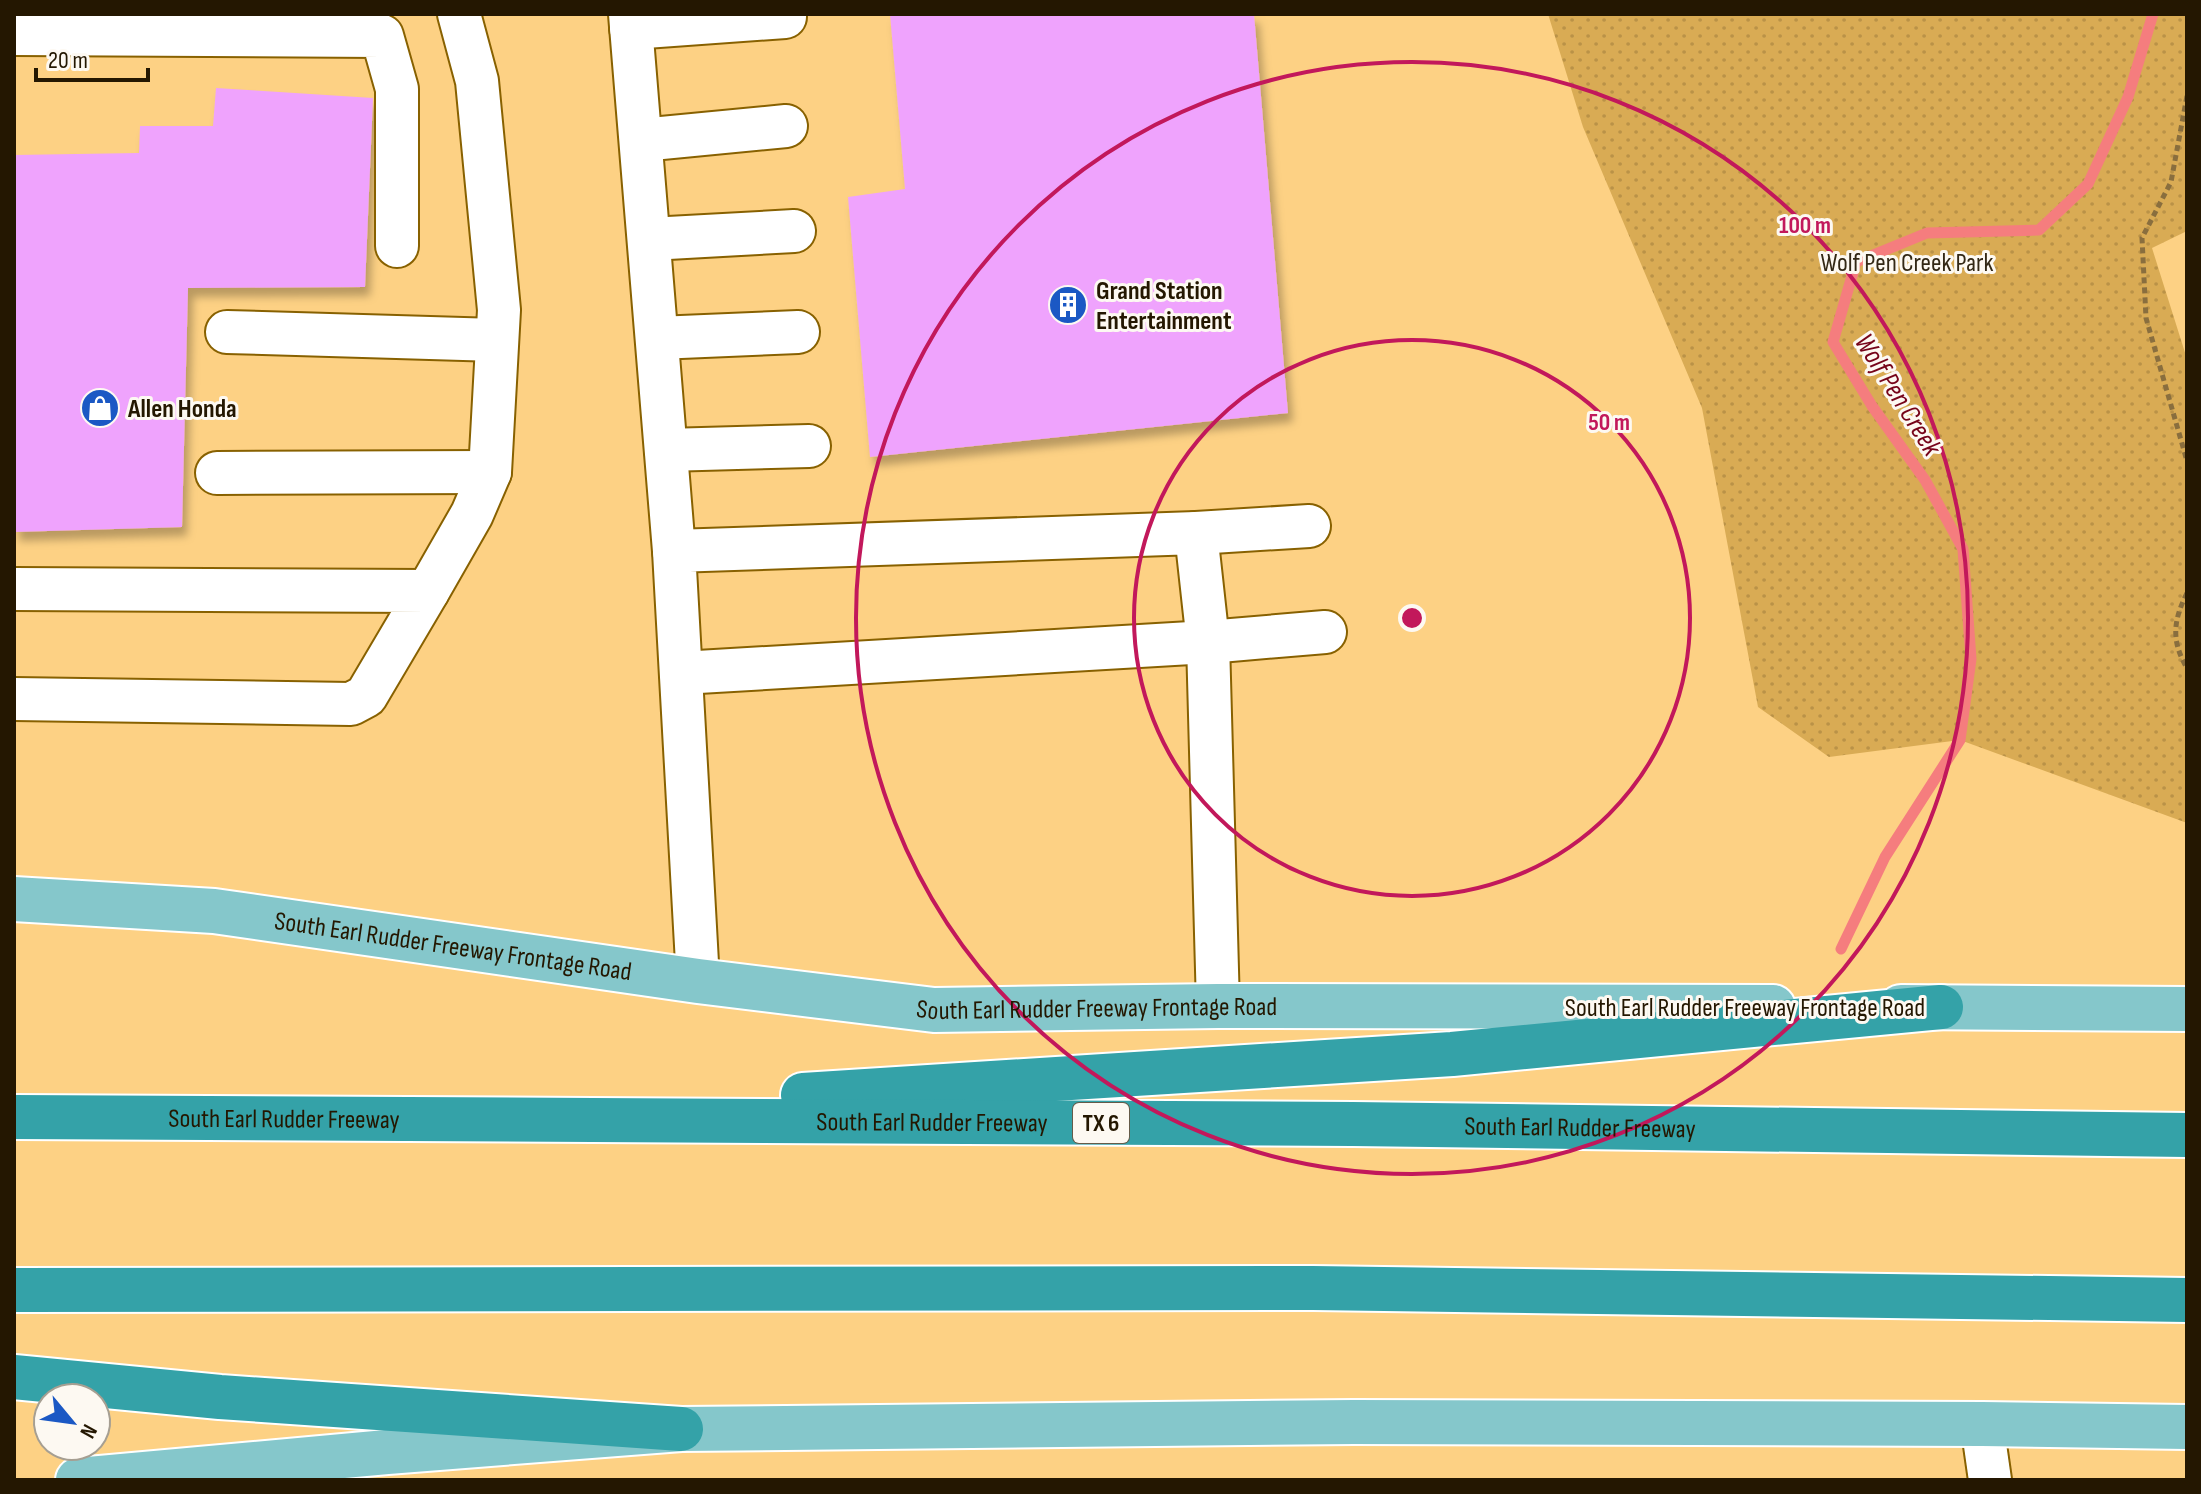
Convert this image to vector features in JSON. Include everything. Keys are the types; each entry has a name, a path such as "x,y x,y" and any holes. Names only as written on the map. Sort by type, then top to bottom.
{"highway":[{"path":"413,1119 1452,1054 1941,1007"},
{"name":"South Earl Rudder Freeway","path":"14,1117 1353,1124 2187,1135"},
{"path":"14,1290 1313,1288 2187,1300"},
{"path":"14,1377 220,1397 681,1429"}],"main road":[{"name":"South Earl Rudder Freeway Frontage Road","path":"14,899 214,911 698,981 934,1010 1218,1006 2187,1009"},
{"path":"78,1480 681,1429 1354,1422 2187,1427"}],"street":[{"path":"14,699 351,704 366,696 472,514 490,472 499,310 477,81 459,14"},
{"path":"698,981 674,551 631,21 785,17"},
{"path":"14,34 263,25 380,25 397,89 397,246"},
{"path":"641,140 786,126"},
{"path":"650,239 794,231"},
{"path":"227,332 497,340"},
{"path":"657,338 798,332"},
{"path":"666,450 809,446"},
{"path":"217,473 490,472"},
{"path":"674,551 1196,533 1309,526"},
{"path":"1196,533 1208,642 1218,1006"},
{"path":"14,589 428,591"},
{"path":"681,673 1208,642 1325,632"},
{"path":"1982,1424 1990,1480"}],"path":[{"path":"2187,96 2171,182 2142,238 2146,318 2187,461"},
{"path":"2187,593 2176,616 2177,651 2187,668"}],"green space":[{"name":"Wolf Pen Creek Park","path":"1548,14 2187,14 2187,231 2152,248 2187,359 2187,823 1960,740 1829,757 1758,707 1702,408 1583,127"}],"building":[{"name":"Grand Station Entertainment","path":"890,14 1254,14 1288,413 870,457 848,197 905,189"},
{"name":"Allen Honda","path":"216,88 373,98 365,287 188,288 182,527 14,532 14,155 139,153 140,126 213,126"}],"waterway":[{"name":"Wolf Pen Creek","path":"1841,949 1885,857 1960,740 1971,659 1963,549 1925,480 1872,406 1833,342 1856,262 1927,233 2039,230 2088,184 2128,97 2153,14"}],"place":[{"name":"Grand Station Entertainment","path":"1068,305"},
{"name":"Allen Honda","path":"100,408"}]}
